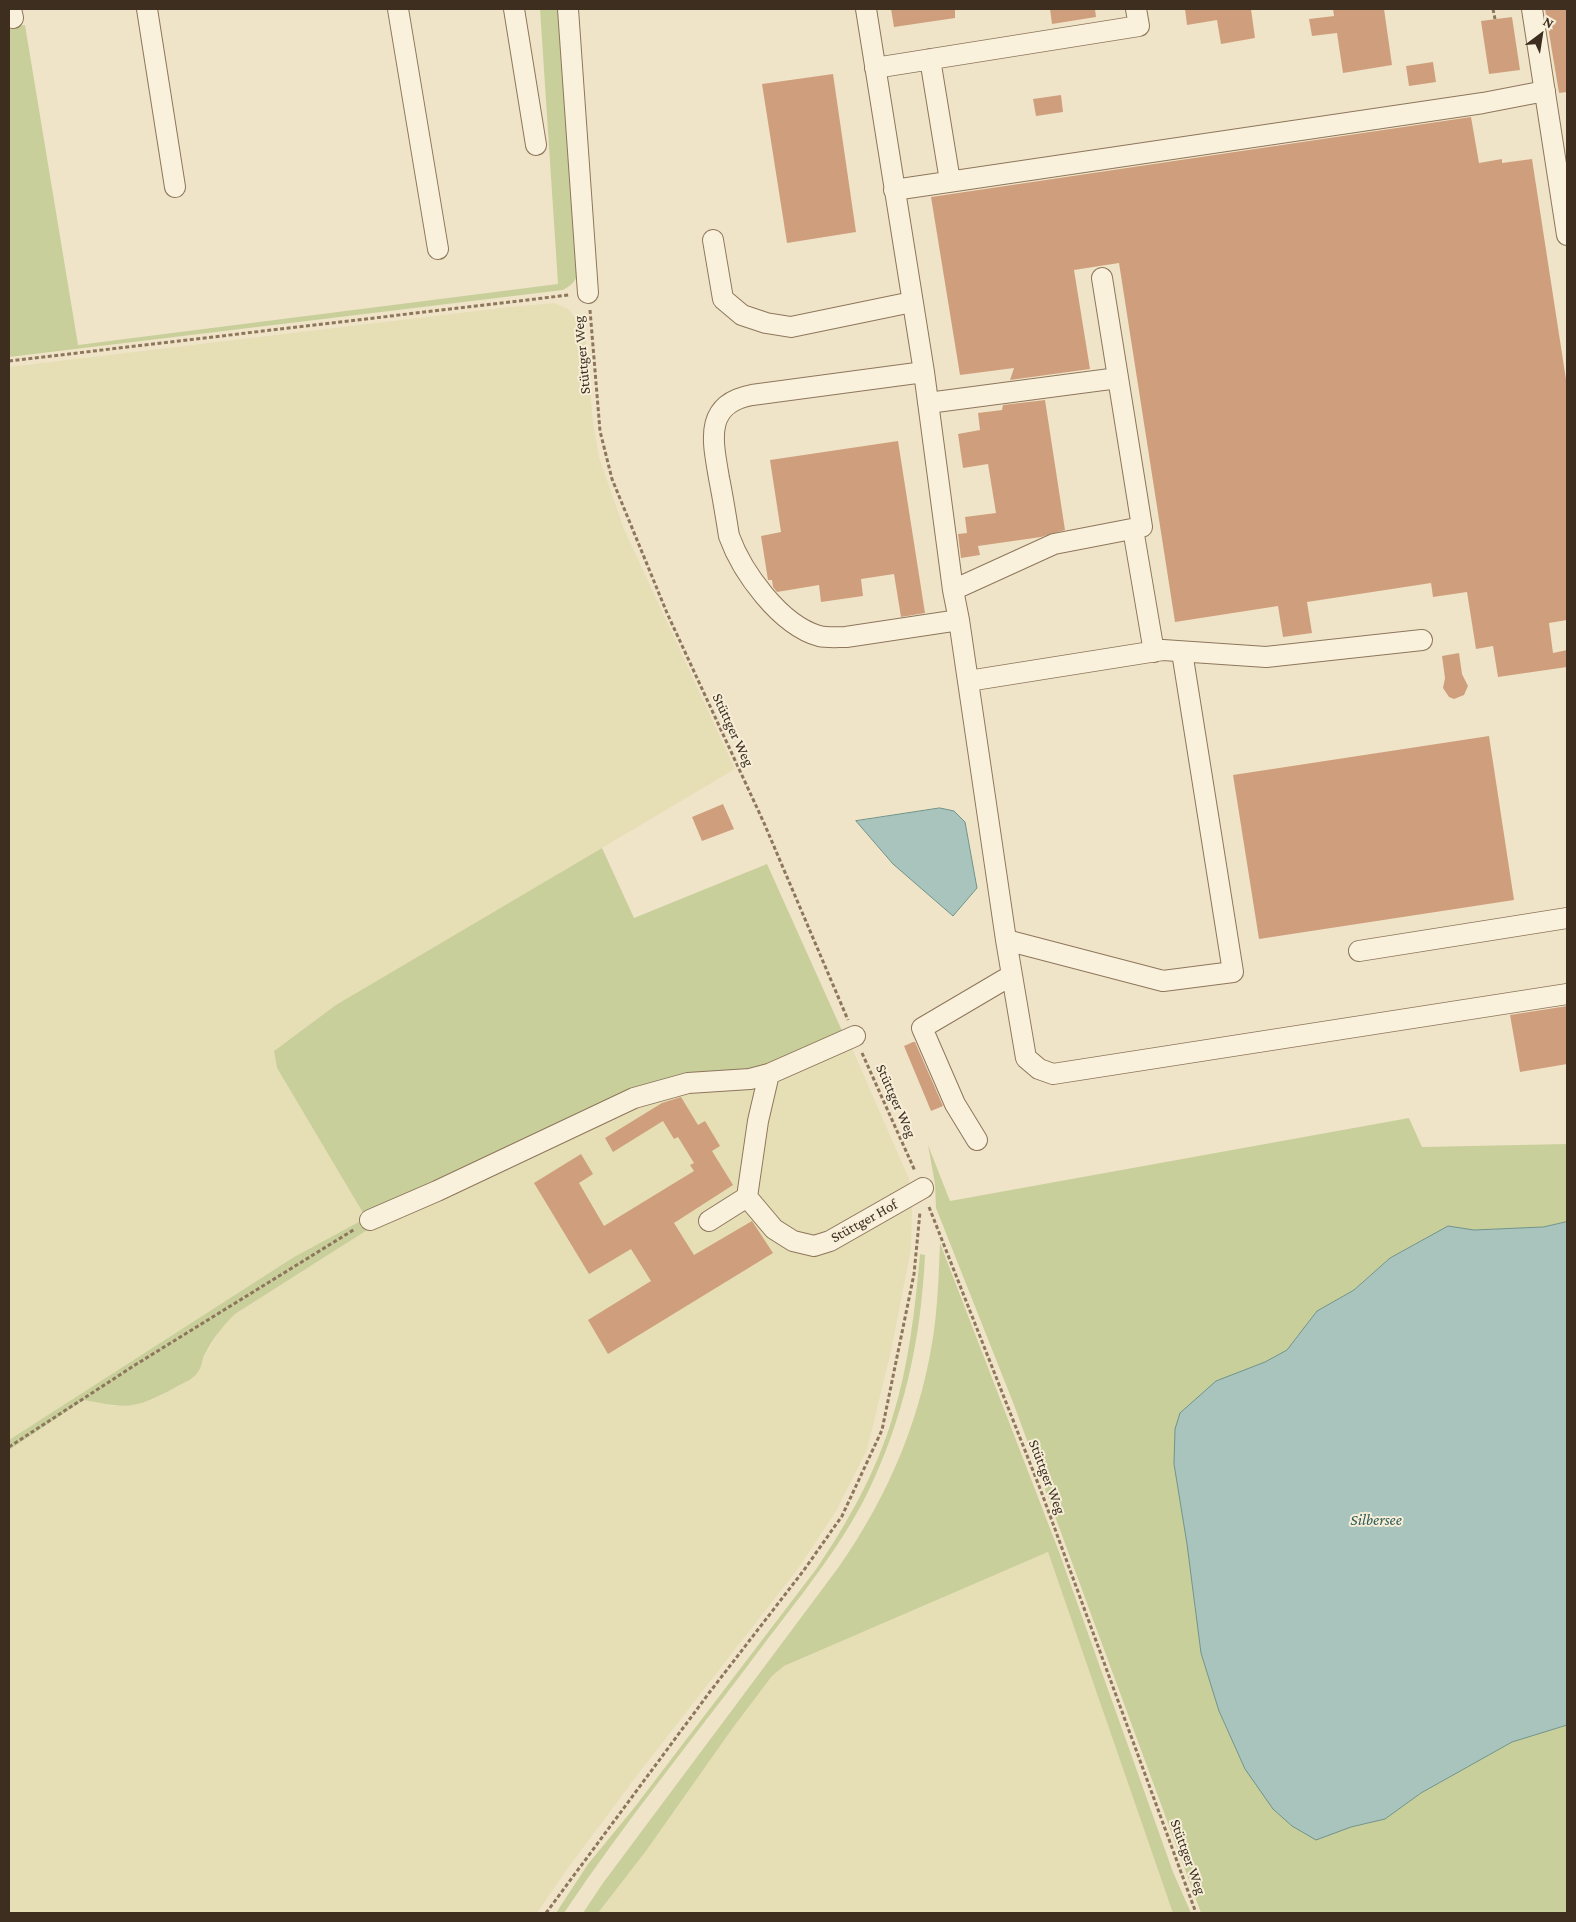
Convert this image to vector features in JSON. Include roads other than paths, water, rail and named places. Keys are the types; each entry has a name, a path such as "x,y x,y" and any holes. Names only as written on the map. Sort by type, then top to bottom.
{"lane":[{"path":"146,9 175,187"},
{"path":"398,9 438,249"},
{"path":"514,9 536,145"},
{"path":"568,9 589,300"},
{"path":"866,9 924,372 953,590 1006,940 1026,1058 1039,1069 1053,1074 1567,994"},
{"path":"875,68 1139,26 1136,9"},
{"path":"1532,9 1567,235"},
{"path":"930,60 950,181"},
{"path":"894,190 1483,103 1545,91"},
{"path":"714,240 723,299 742,316 766,323 791,327 912,302"},
{"path":"953,590 1054,544 1142,527 1102,278"},
{"path":"924,372 752,395 736,399 724,408 719,415 715,423 714,443 729,536 733,548 739,560 760,589 792,621 812,633 829,637 846,637 959,620"},
{"path":"928,402 1118,378"},
{"path":"1133,529 1154,652"},
{"path":"968,681 1154,652 1266,657 1422,640"},
{"path":"1006,940 1163,981 1233,972 1182,652"},
{"path":"1359,950 1567,918"},
{"path":"977,1140 955,1104 922,1028 1012,975"},
{"path":"370,1220 437,1191 634,1098 688,1083 750,1079 769,1074 855,1036"},
{"path":"709,1221 747,1197 758,1121 769,1074"},
{"name":"Stüttger Hof","path":"747,1197 774,1229 793,1240 814,1246 830,1241 922,1188"}],"water":[{"path":"940,808 954,811 965,822 977,888 953,916 893,864 856,821"},
{"name":"Silbersee","path":"1567,1222 1567,1725 1512,1742 1421,1793 1385,1819 1351,1827 1316,1840 1292,1826 1273,1809 1245,1769 1219,1711 1201,1653 1187,1544 1174,1464 1175,1429 1180,1413 1216,1381 1265,1362 1287,1350 1317,1311 1354,1290 1390,1258 1448,1226 1474,1230 1543,1227"}]}
